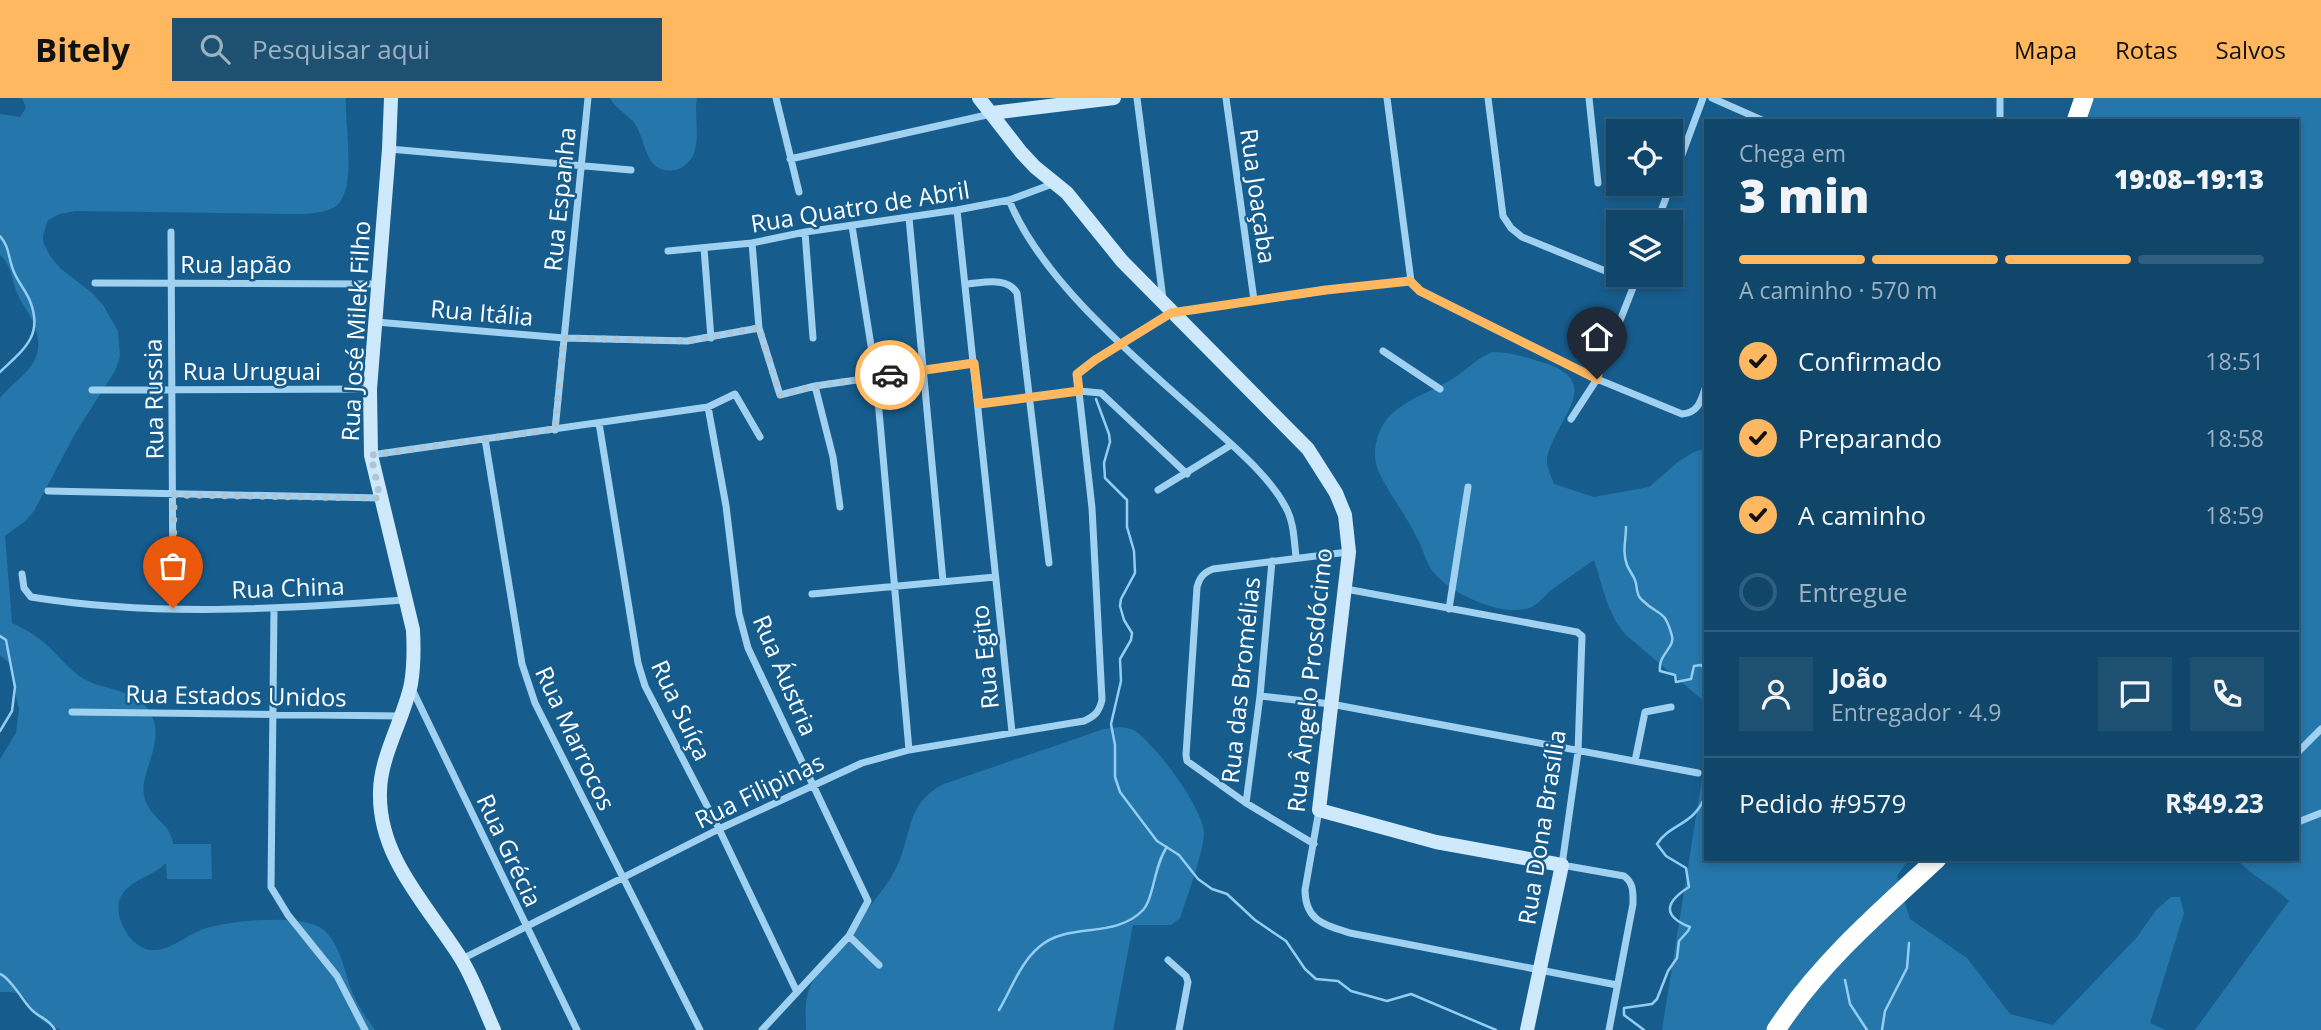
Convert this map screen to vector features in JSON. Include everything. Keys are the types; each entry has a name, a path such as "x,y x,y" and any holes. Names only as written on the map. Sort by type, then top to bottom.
{"highway":[{"path":"2077,119 2084,98"},
{"path":"1776,1030 1791,1006 1826,965 1935,861"}],"street":[{"name":"Rua José Milek Filho","path":"391,98 370,389 371,455 413,631 415,655 411,686 379,790 382,825 390,851 403,873 462,959 494,1030"},
{"name":"Rua Espanha","path":"555,429 588,98"},
{"path":"776,98 799,192"},
{"name":"Rua Ângelo Prosdócimo","path":"979,98 1021,152 1083,211 1122,261 1308,449 1336,492 1345,515 1349,552 1319,810 1305,903 1316,919 1326,926 1350,933 1541,969"},
{"path":"790,159 992,113 1065,101 1115,98"},
{"path":"1137,98 1168,309"},
{"name":"Rua Joaçaba","path":"1226,98 1254,300"},
{"path":"1387,98 1410,281 1420,291 1597,379 1682,414 1691,413 1698,408 1704,392"},
{"path":"1488,98 1503,216 1511,228 1522,237 1606,271"},
{"path":"1589,98 1598,183"},
{"path":"1661,210 1703,98"},
{"path":"1712,98 1759,119"},
{"path":"2000,98 2000,119"},
{"path":"389,149 631,170"},
{"name":"Rua Quatro de Abril","path":"668,251 752,243 805,232 957,211 1009,200 1055,183"},
{"path":"1009,200 1020,226 1063,284 1121,344 1231,444 1277,493 1287,508 1296,557"},
{"name":"Rua Egito","path":"957,211 1012,732"},
{"path":"909,218 943,581"},
{"path":"852,226 876,377 909,750"},
{"name":"Rua Russia","path":"171,232 173,608"},
{"path":"805,232 813,338"},
{"path":"752,243 759,328 780,395 815,386 974,363"},
{"path":"704,248 711,338"},
{"path":"1079,391 1077,374 1168,309 1410,281"},
{"path":"965,284 1005,282 1012,285 1017,293 1049,563"},
{"name":"Rua Japão","path":"94,283 378,284"},
{"path":"1571,419 1597,379 1633,287"},
{"name":"Rua Itália","path":"375,322 564,338 687,341 759,328"},
{"path":"1383,351 1440,389"},
{"path":"815,386 833,457 840,507"},
{"name":"Rua Uruguai","path":"92,390 370,389"},
{"path":"979,404 1079,391 1101,393 1187,474"},
{"name":"Rua Filipinas","path":"462,959 719,830 862,763 909,750 1084,721 1093,717 1100,709 1102,700 1092,508 1079,391"},
{"path":"371,455 708,407 735,394 760,437"},
{"name":"Rua Áustria","path":"708,407 726,506 739,614 748,648 868,901 849,936"},
{"name":"Rua Suíça","path":"599,423 638,663 645,686 719,830 797,992"},
{"name":"Rua Marrocos","path":"485,439 522,664 535,703 700,1030"},
{"path":"1158,491 1231,444"},
{"path":"1346,589 1449,608 1468,487"},
{"path":"48,491 380,498"},
{"path":"1314,844 1192,767 1186,755 1197,587 1199,578 1213,569 1349,552"},
{"name":"Rua das Bromélias","path":"1246,803 1260,696 1272,561"},
{"name":"Rua China","path":"22,574 24,588 31,597 73,604 274,609 404,600"},
{"path":"812,594 995,577"},
{"name":"Rua Dona Brasília","path":"1449,608 1577,632 1584,641 1578,752 1562,865 1527,1030"},
{"path":"274,609 271,887 288,915 337,976 365,1030"},
{"name":"Rua Grécia","path":"411,686 577,1030"},
{"path":"1260,696 1331,704 1698,773"},
{"path":"1635,761 1645,712 1671,707"},
{"name":"Rua Estados Unidos","path":"72,712 400,716"},
{"path":"2299,751 2321,729"},
{"path":"1319,810 1436,842 1624,876 1630,880 1633,904 1609,1030"},
{"path":"2299,822 2321,813"},
{"path":"762,1030 849,936 879,965"},
{"path":"1168,960 1186,976 1188,982 1179,1030"},
{"path":"1541,969 1617,985"}],"shaded area":[{"path":"22,98 346,98 348,174 341,201 333,208 317,213 295,214 75,211 48,220 43,242 50,256 103,305 118,331 120,357 115,371 76,432 34,511 5,536 12,623 40,639 84,679 125,693 142,703 154,722 155,732 145,779 146,803 168,830 173,844 211,844 212,879 167,879 166,863 123,893 118,909 129,936 144,948 159,950 201,930 227,924 262,920 310,923 321,928 333,941 355,999 375,1030 61,1030 38,1017 20,994 0,992 0,759 16,733 19,709 9,663 0,655 0,398 30,367 38,349 34,324 18,295 10,269 0,255 0,114 20,117 26,108"},
{"path":"610,98 697,98 697,140 689,161 675,170 657,167 647,154 638,128"},
{"path":"2093,98 2321,98 2321,1030 2195,1030 2289,901 2239,861 2299,861 2299,119 2085,119"},
{"path":"1493,352 1511,354 1561,370 1571,380 1574,390 1572,402 1547,458 1554,484 1594,497 1649,487 1678,462 1704,449 1704,701 1626,635 1614,618 1594,560 1533,606 1515,610 1491,606 1466,597 1446,584 1431,568 1414,531 1378,470 1376,444 1386,420 1395,411 1449,381"},
{"path":"1120,727 1135,731 1144,738 1166,763 1188,794 1202,823 1204,834 1198,864 1180,918 1171,925 1133,925 1113,1030 806,1030 806,1003 810,987 828,957 873,903 893,874 915,812 931,792 944,784 1104,729"},
{"path":"1704,767 1704,861 1908,861 1897,876 1910,919 1967,958 2010,1014 2053,1025 2137,937 2156,910 2171,897 2180,897 2184,913 2150,1023 2166,1030 1662,1030"}],"waterway":[{"path":"0,236 6,244 12,267 34,313 33,333 29,341 0,372"},
{"path":"1096,399 1110,442 1104,463 1105,478 1127,500 1127,527 1134,551 1135,573 1120,606 1132,633 1120,659 1121,681 1111,724 1115,745 1115,777 1120,792 1157,841 1179,855 1198,879 1212,889 1227,894 1255,920 1286,941 1305,969 1316,979 1338,981 1351,991 1387,1001 1411,994 1496,1030"},
{"path":"1626,527 1624,551 1638,595 1663,616 1672,636 1671,644 1661,660 1660,671 1675,675 1676,682 1691,679 1694,666 1701,665 1704,668"},
{"path":"0,636 6,640 15,687 12,711 0,731"},
{"path":"1644,1030 1624,1015 1624,1008 1652,1004 1657,999 1668,971 1677,958 1679,941 1690,927 1674,918 1670,908 1676,897 1689,887 1686,868 1666,856 1657,844 1662,837 1696,812 1704,798"},
{"path":"999,1010 1021,969 1039,947 1064,934 1119,925 1143,910 1150,898 1159,863 1167,847"},
{"path":"1882,1030 1885,1011 1907,968 1909,943"},
{"path":"0,974 12,984 33,1011 49,1022 55,1030"},
{"path":"1845,980 1850,1004 1867,1030"}],"way so far":[{"path":"173,608 174,495 380,498 371,455 555,429 564,338 687,341 759,328 780,395 815,386 890,375"}],"route":[{"path":"890,375 974,363 979,404 1079,391 1077,374 1171,313 1326,290 1410,281 1420,291 1597,379"}]}
